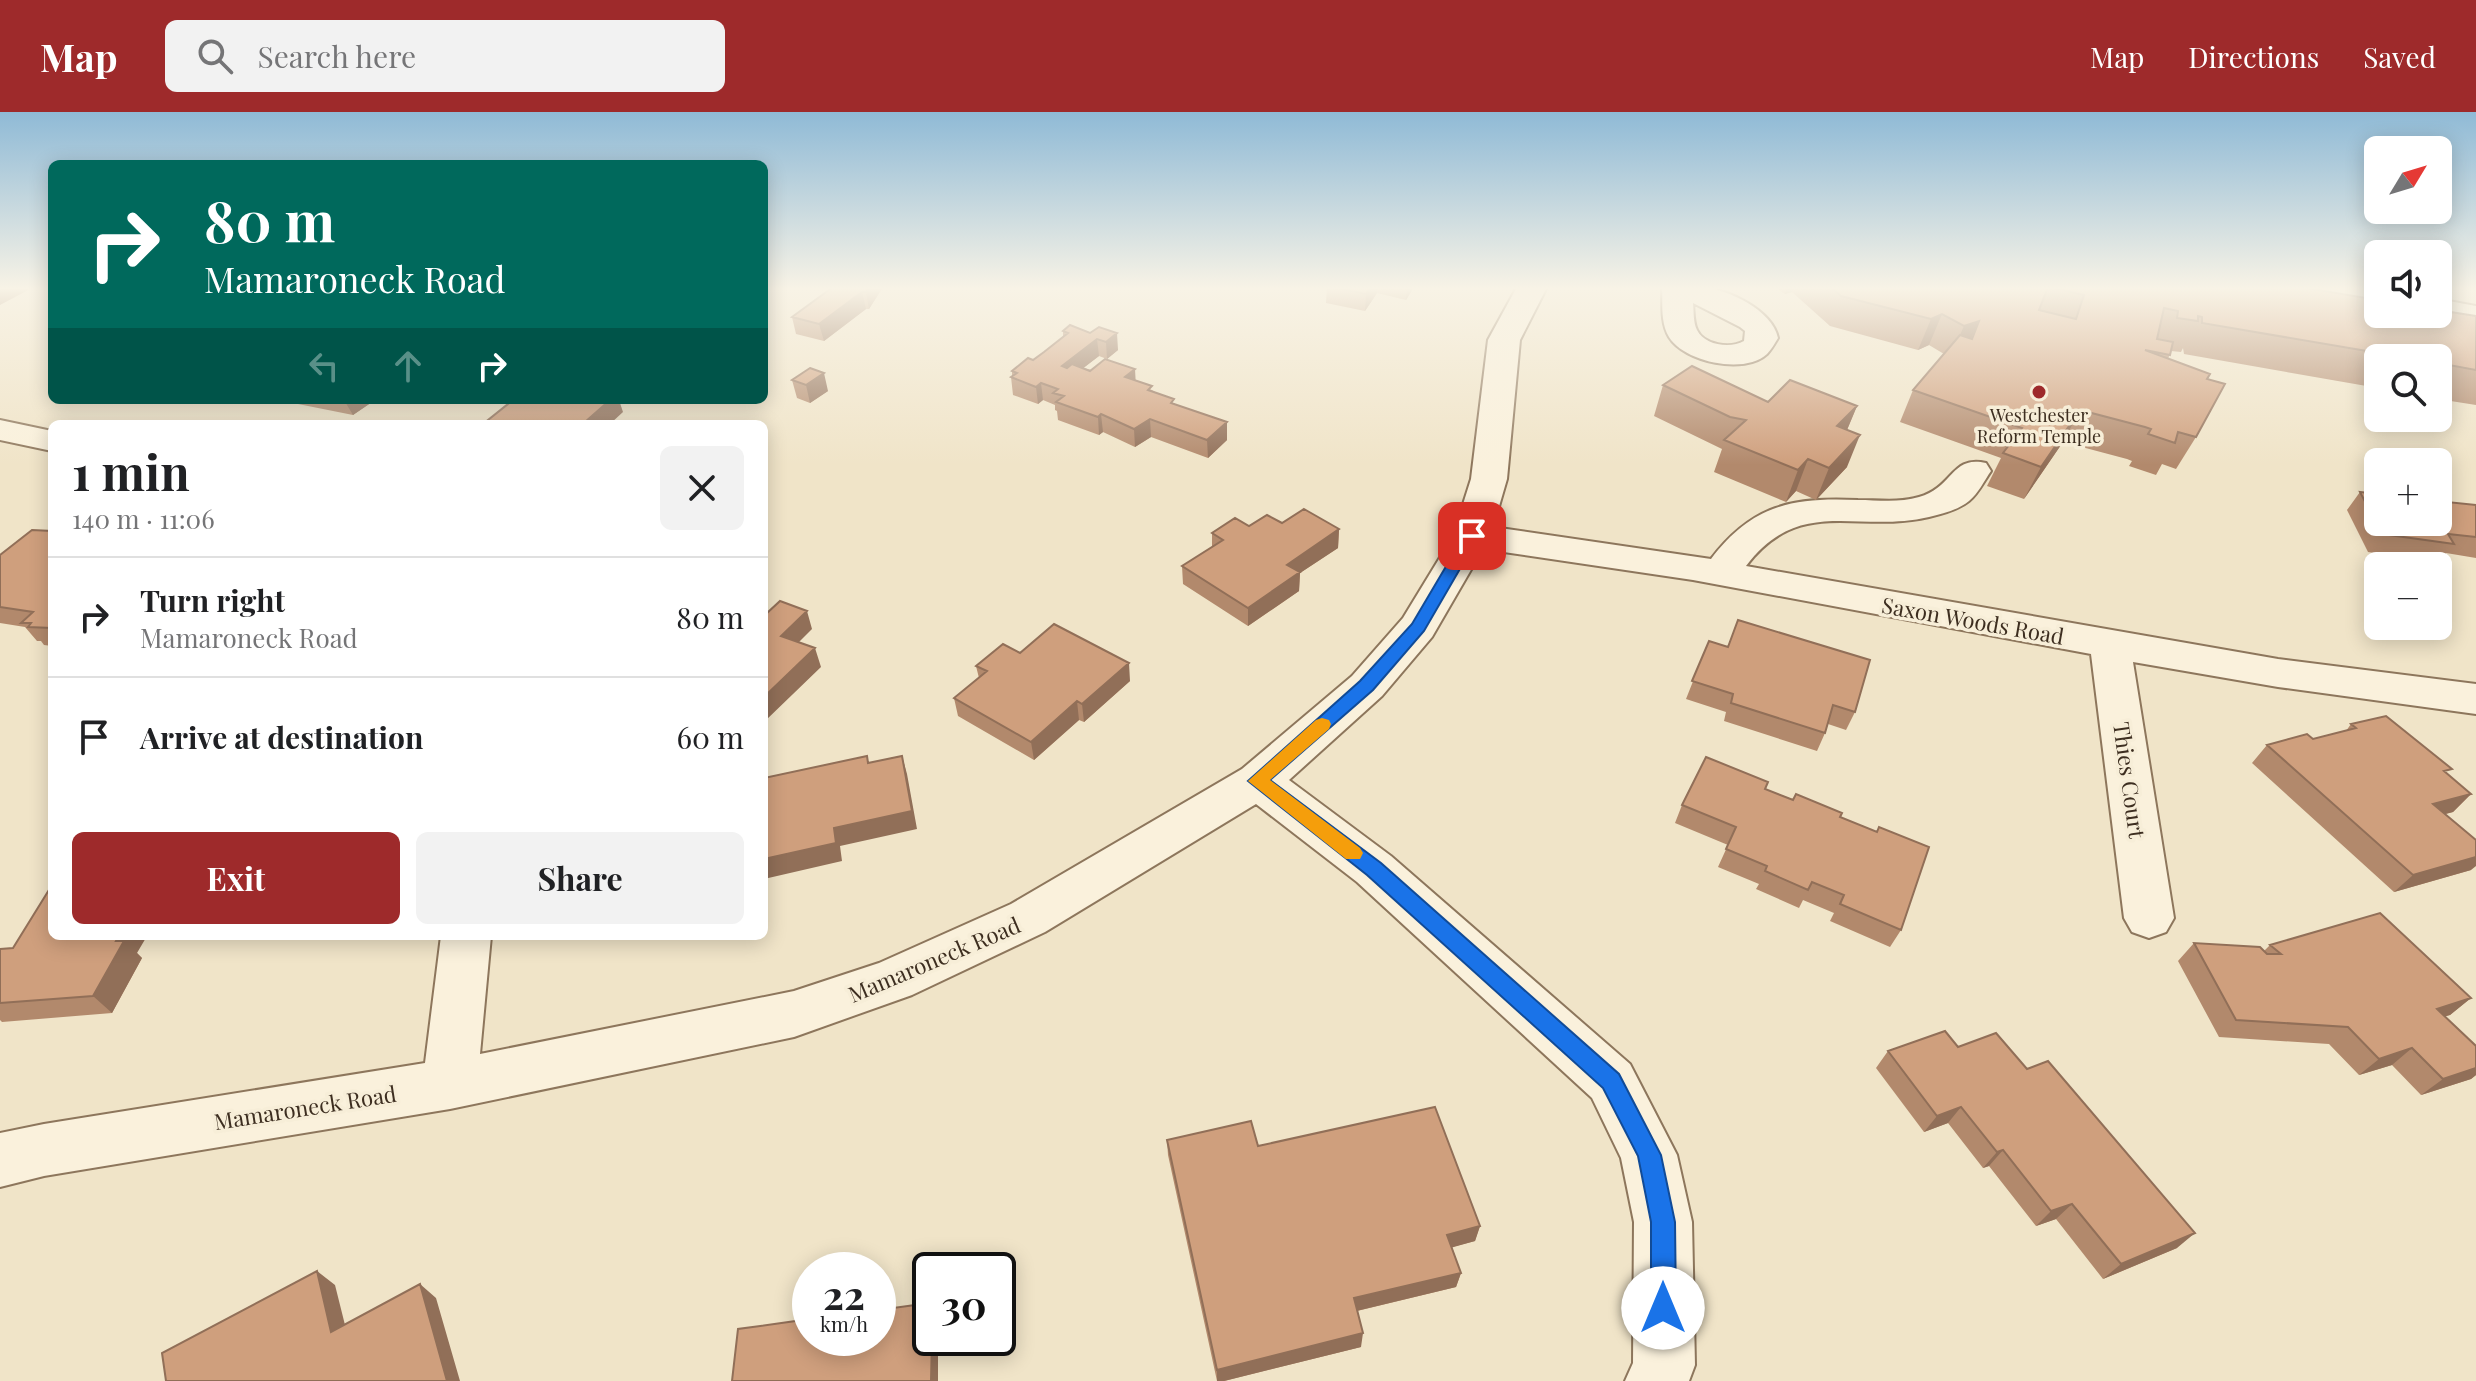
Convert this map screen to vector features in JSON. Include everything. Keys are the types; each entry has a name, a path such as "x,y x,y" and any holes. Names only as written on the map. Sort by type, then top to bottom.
{"street":[{"name":"Mamaroneck Road","path":"0,1160 44,1150 450,1084 794,1014 894,980 1028,918 1258,781 1367,686 1418,627 1472,536 1489,479 1503,346"},
{"path":"0,430 48,440"},
{"path":"1721,573 1746,539 1773,521 1808,509 1897,510 1931,504 1956,494 1973,471"},
{"name":"Saxon Woods Road","path":"1472,536 1721,573 2278,673 2476,699"},
{"name":"Thies Court","path":"2110,643 2149,918"},
{"path":"1258,781 1374,869 1611,1081 1649,1155 1663,1222 1664,1365 1657,1381"},
{"path":"450,1084 466,940"}],"building":[{"path":"1051,346 1088,346 1062,366 1067,368 1072,364 1090,371 1105,359 1135,369 1125,377 1152,386 1148,390 1174,399 1171,403 1227,422 1207,440 1150,419 1134,429 1101,414 1098,417 1056,402 1064,396 1053,393 1058,389 1041,383 1036,387 1011,377 1017,373 1012,371 1028,358 1033,360"},
{"path":"1950,346 2172,346 2170,355 2145,350 2210,374 2207,379 2225,384 2196,437 2178,432 2175,443 2148,434 2151,429 2080,410 2041,467 2003,453 2022,428 1913,390"},
{"path":"2339,346 2364,346 2364,351"},
{"path":"2452,346 2476,346 2476,370 2452,366"},
{"path":"1692,366 1768,402 1790,380 1857,406 1837,426 1860,435 1829,468 1808,459 1798,470 1724,440 1746,420 1730,417 1663,385"},
{"path":"810,368 824,373 806,385 792,380"},
{"path":"508,404 605,404 587,420 488,420"},
{"path":"2452,502 2476,505 2476,537 2452,534"},
{"path":"1304,509 1339,529 1287,565 1300,572 1248,608 1182,566 1223,540 1212,533 1235,518 1249,526 1267,515 1282,523"},
{"path":"32,530 48,531 48,628 28,627 31,623 21,623 33,612 0,607 0,555"},
{"path":"2396,536 2449,536 2454,544"},
{"path":"780,601 807,611 781,636 815,648 768,693 768,612"},
{"path":"1738,620 1870,660 1855,712 1833,705 1825,733 1731,703 1733,694 1692,681 1709,641 1728,647"},
{"path":"1054,624 1129,663 1082,704 1077,701 1031,742 954,698 987,671 976,666 1003,644 1020,653"},
{"path":"2386,716 2452,769 2444,771 2471,794 2433,804 2476,840 2476,857 2413,875 2267,745 2307,734 2313,739 2356,728 2351,724"},
{"path":"867,756 868,763 902,756 912,811 834,828 836,843 768,858 768,777"},
{"path":"1706,757 1768,782 1765,789 1793,800 1796,794 1877,832 1879,827 1929,847 1901,930 1840,904 1844,895 1812,882 1808,890 1765,871 1767,866 1726,849 1736,827 1682,805"},
{"path":"48,891 48,940 124,941 93,996 0,1003 0,949 13,948"},
{"path":"2380,913 2471,998 2437,1009 2476,1046 2476,1068 2443,1079 2412,1048 2379,1059 2348,1027 2236,1020 2194,943 2260,947 2267,954 2281,954 2270,945"},
{"path":"1945,1031 1958,1047 1996,1033 2027,1069 2048,1061 2195,1233 2121,1264 2072,1204 2051,1211 2003,1150 1997,1152 1961,1107 1937,1116 1888,1051"},
{"path":"1435,1107 1480,1226 1447,1235 1461,1273 1354,1298 1363,1333 1217,1370 1167,1140 1251,1121 1258,1146"},
{"path":"317,1271 331,1332 420,1284 447,1381 166,1381 162,1353"},
{"path":"912,1305 912,1356 932,1356 931,1381 732,1381 738,1329 792,1322 792,1356 896,1356 896,1308"}],"slow traffic":[{"path":"1322,724 1258,781 1353,853"}],"place":[{"name":"Westchester Reform Temple","path":"2039,392"}],"route":[{"path":"1472,536 1418,627 1367,686 1258,781 1374,869 1611,1081 1649,1155 1663,1222 1663,1308"}]}
